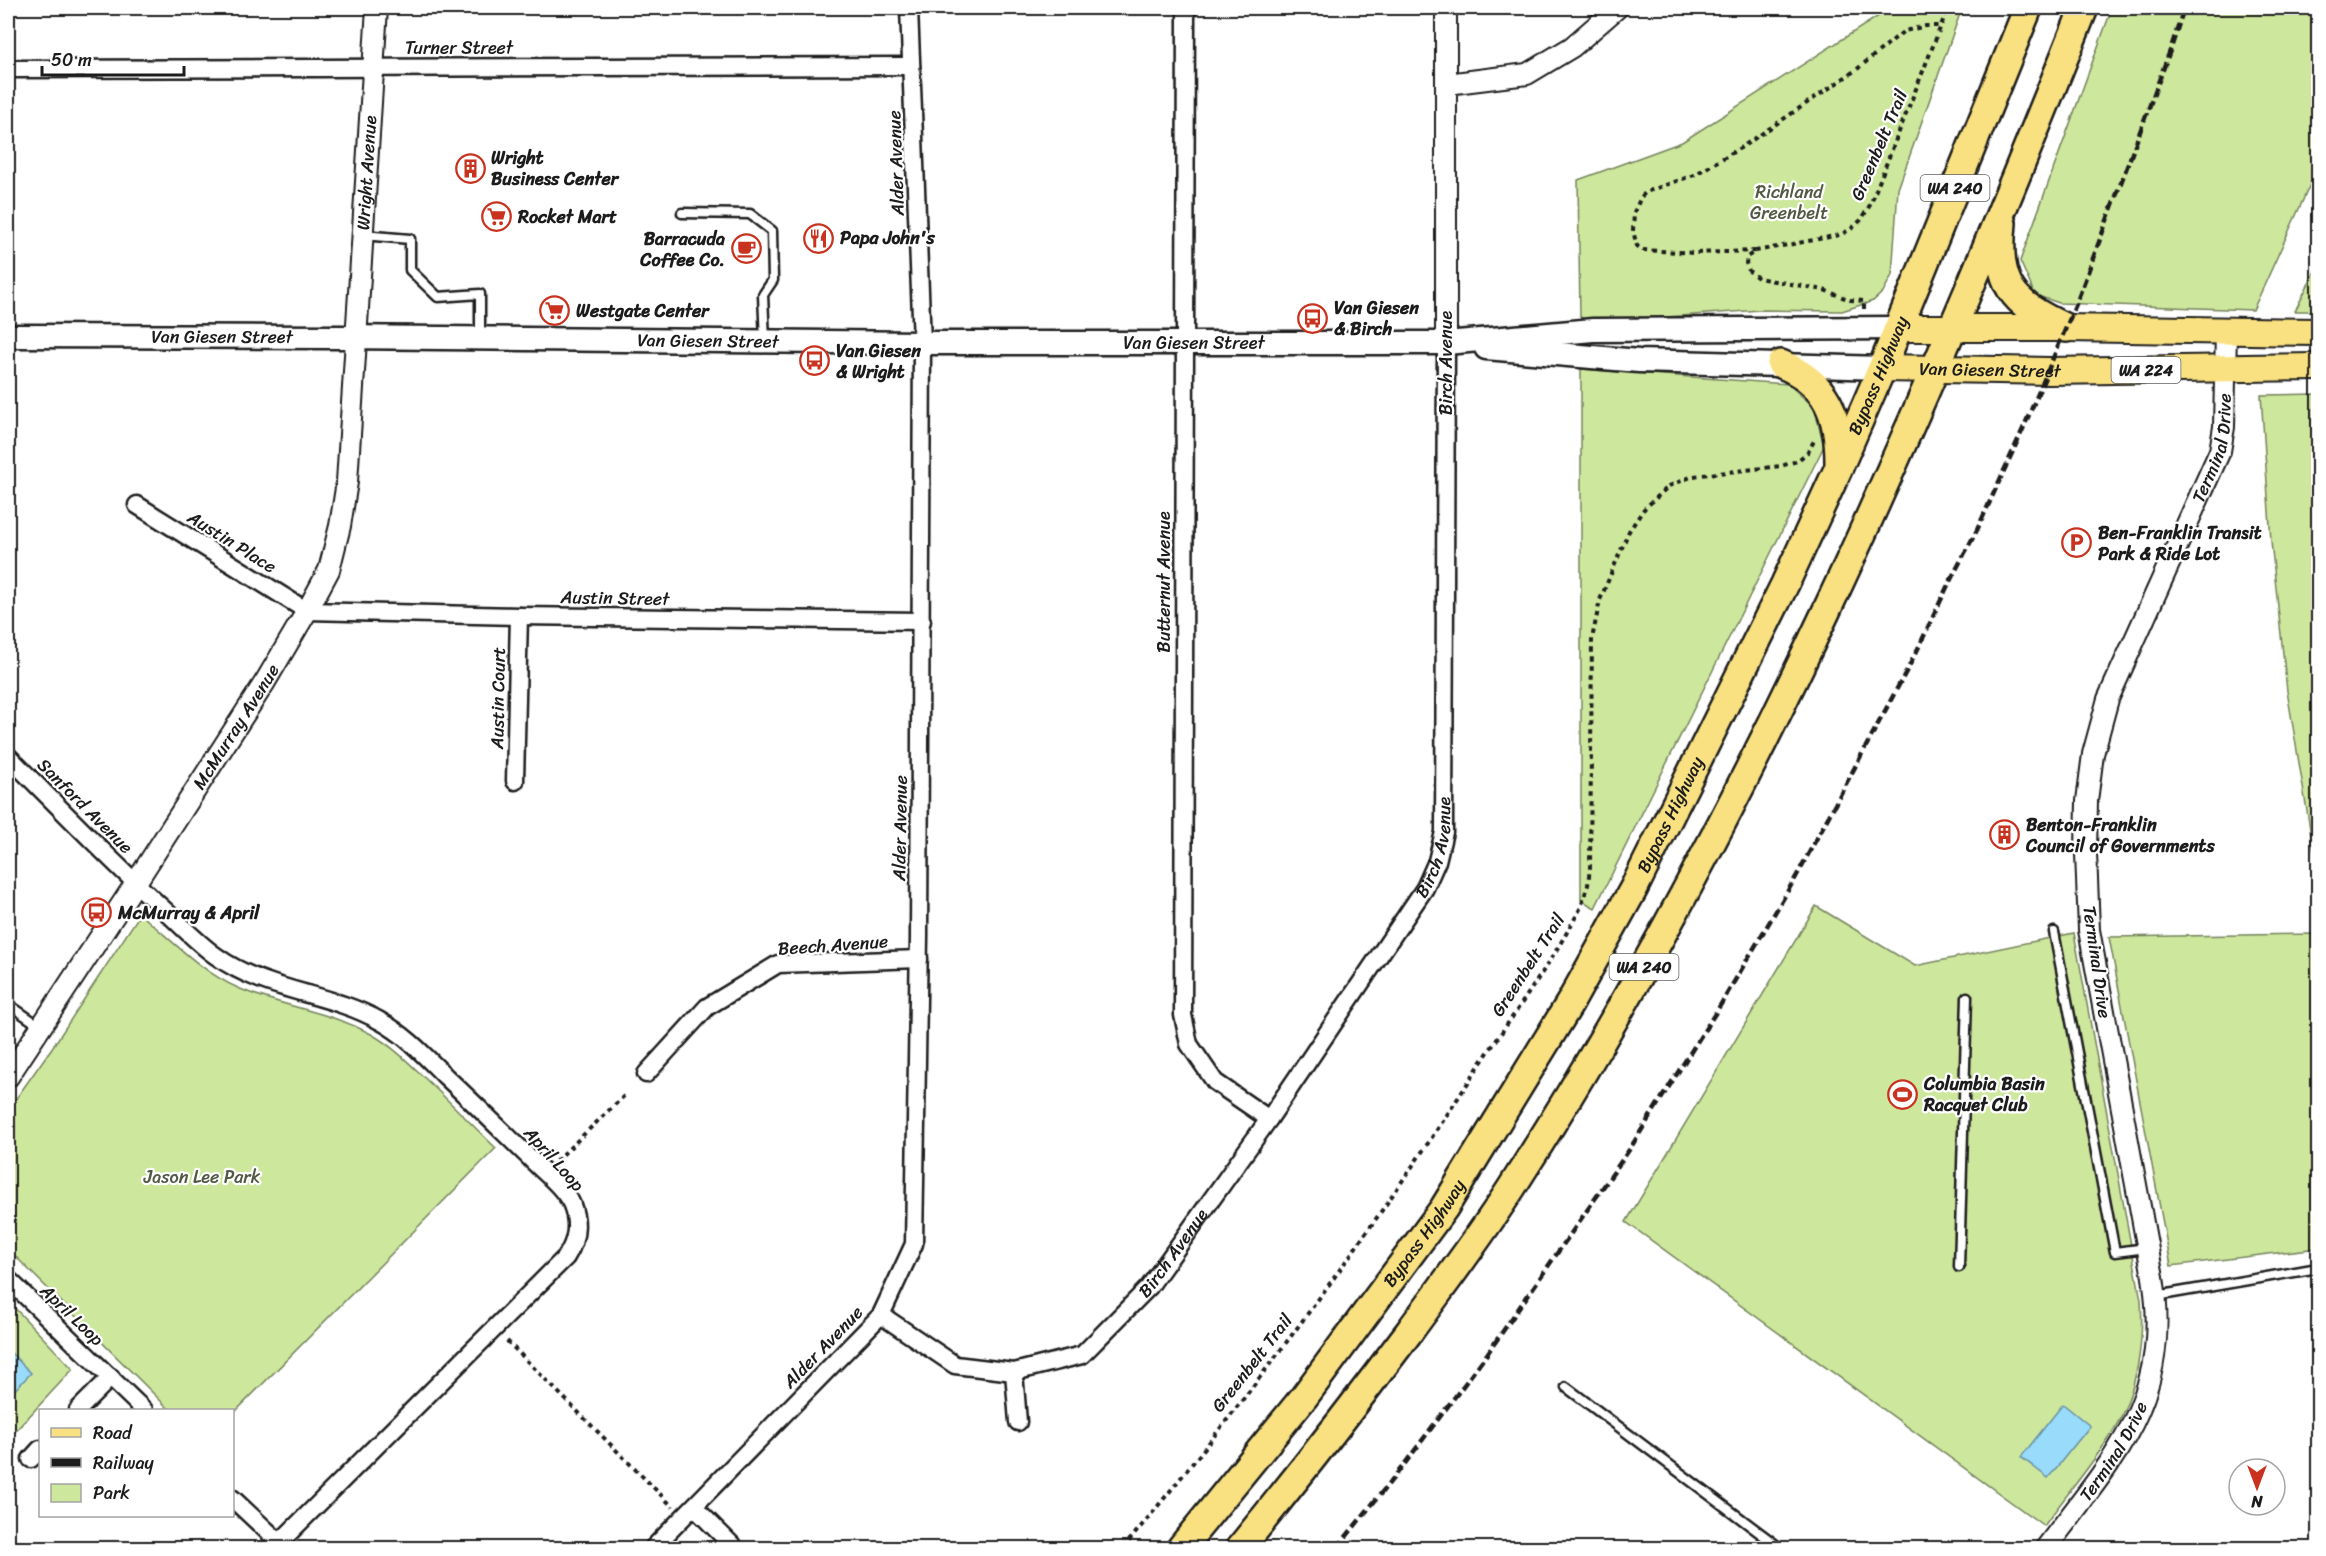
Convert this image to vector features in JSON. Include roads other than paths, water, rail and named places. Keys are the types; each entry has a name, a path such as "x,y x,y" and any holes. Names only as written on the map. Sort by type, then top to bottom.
{"highway":[{"name":"Bypass Highway","path":"1181,1548 1304,1397 1444,1208 1570,1003 1634,888 1732,692 1839,467 1882,368 2028,8"},
{"name":"WA 240","path":"1240,1548 1369,1385 1455,1271 1512,1188 1651,956 1761,744 1827,607 1953,328 2084,8"},
{"path":"2004,208 2002,265 2009,289 2024,305 2066,328"},
{"path":"1781,364 1813,383 1832,408 1837,428 1839,467"}],"main road":[{"name":"Van Giesen Street","path":"8,336 922,343 1446,343 1593,330 2066,328 2319,332"},
{"name":"Van Giesen Street","path":"1446,343 1579,357 1675,363 2049,371 2319,367"}],"street":[{"name":"Wright Avenue","path":"355,337 377,8"},
{"name":"Alder Avenue","path":"653,1548 882,1316 914,1244 922,621 922,343 909,8"},
{"name":"Butternut Avenue","path":"1186,8 1183,1016 1189,1044 1215,1082 1269,1119"},
{"name":"Birch Avenue","path":"882,1316 955,1365 1014,1372 1082,1356 1149,1287 1269,1119 1425,888 1437,861 1444,832 1446,8"},
{"path":"1447,84 1527,74 1572,47 1617,8"},
{"name":"Turner Street","path":"8,69 911,66"},
{"name":"Terminal Drive","path":"2046,1548 2113,1459 2135,1422 2149,1383 2157,1343 2156,1296 2088,930 2087,801 2093,754 2108,699 2220,451 2224,427 2226,330"},
{"name":"McMurray Avenue","path":"8,1077 265,682 328,570 340,526 347,482 355,337"},
{"name":"Austin Place","path":"137,505 307,611"},
{"name":"Austin Street","path":"307,611 922,621"},
{"name":"Austin Court","path":"515,781 519,616"},
{"name":"Sanford Avenue","path":"8,756 135,884"},
{"name":"April Loop","path":"135,884 196,941 218,958 243,972 277,986 356,1010 379,1020 401,1034 563,1192 571,1204 576,1220 576,1236 566,1257 276,1545 234,1500"},
{"name":"Beech Avenue","path":"646,1074 707,1007 777,964 918,960"},
{"name":"April Loop","path":"8,1280 143,1409"},
{"path":"1014,1372 1018,1422"},
{"path":"79,1409 111,1377"},
{"path":"694,1507 735,1548"}],"lane":[{"path":"682,213 750,214 772,231 773,280 763,295 765,341"},
{"path":"362,235 410,239 410,270 438,297 480,294 480,338"},
{"path":"2054,932 2115,1252 2147,1248"},
{"path":"1959,1268 1967,997"},
{"path":"8,1004 41,1027"},
{"path":"2156,1296 2319,1268"},
{"path":"1566,1387 1780,1548"}],"water":[{"path":"8,1350 31,1373 8,1397"},
{"path":"2063,1404 2090,1426 2048,1478 2021,1457"}],"railway":[{"path":"1337,1548 1403,1466 1487,1354 1629,1150 1721,1004 1796,877 1915,655 1977,530 2023,429 2076,304 2184,8"}],"place":[{"name":"Wright Business Center","path":"470,168"},
{"name":"Rocket Mart","path":"497,217"},
{"name":"Papa John's","path":"819,238"},
{"name":"Barracuda Coffee Co.","path":"746,249"},
{"name":"Westgate Center","path":"555,311"},
{"name":"Van Giesen & Birch","path":"1313,318"},
{"name":"Van Giesen & Wright","path":"815,361"},
{"name":"Ben-Franklin Transit Park & Ride Lot","path":"2077,543"},
{"name":"Benton-Franklin Council of Governments","path":"2005,835"},
{"name":"McMurray & April","path":"97,913"},
{"name":"Columbia Basin Racquet Club","path":"1903,1094"}],"park label":[{"name":"Richland Greenbelt","path":"1789,202"},
{"name":"Jason Lee Park","path":"202,1177"}]}
